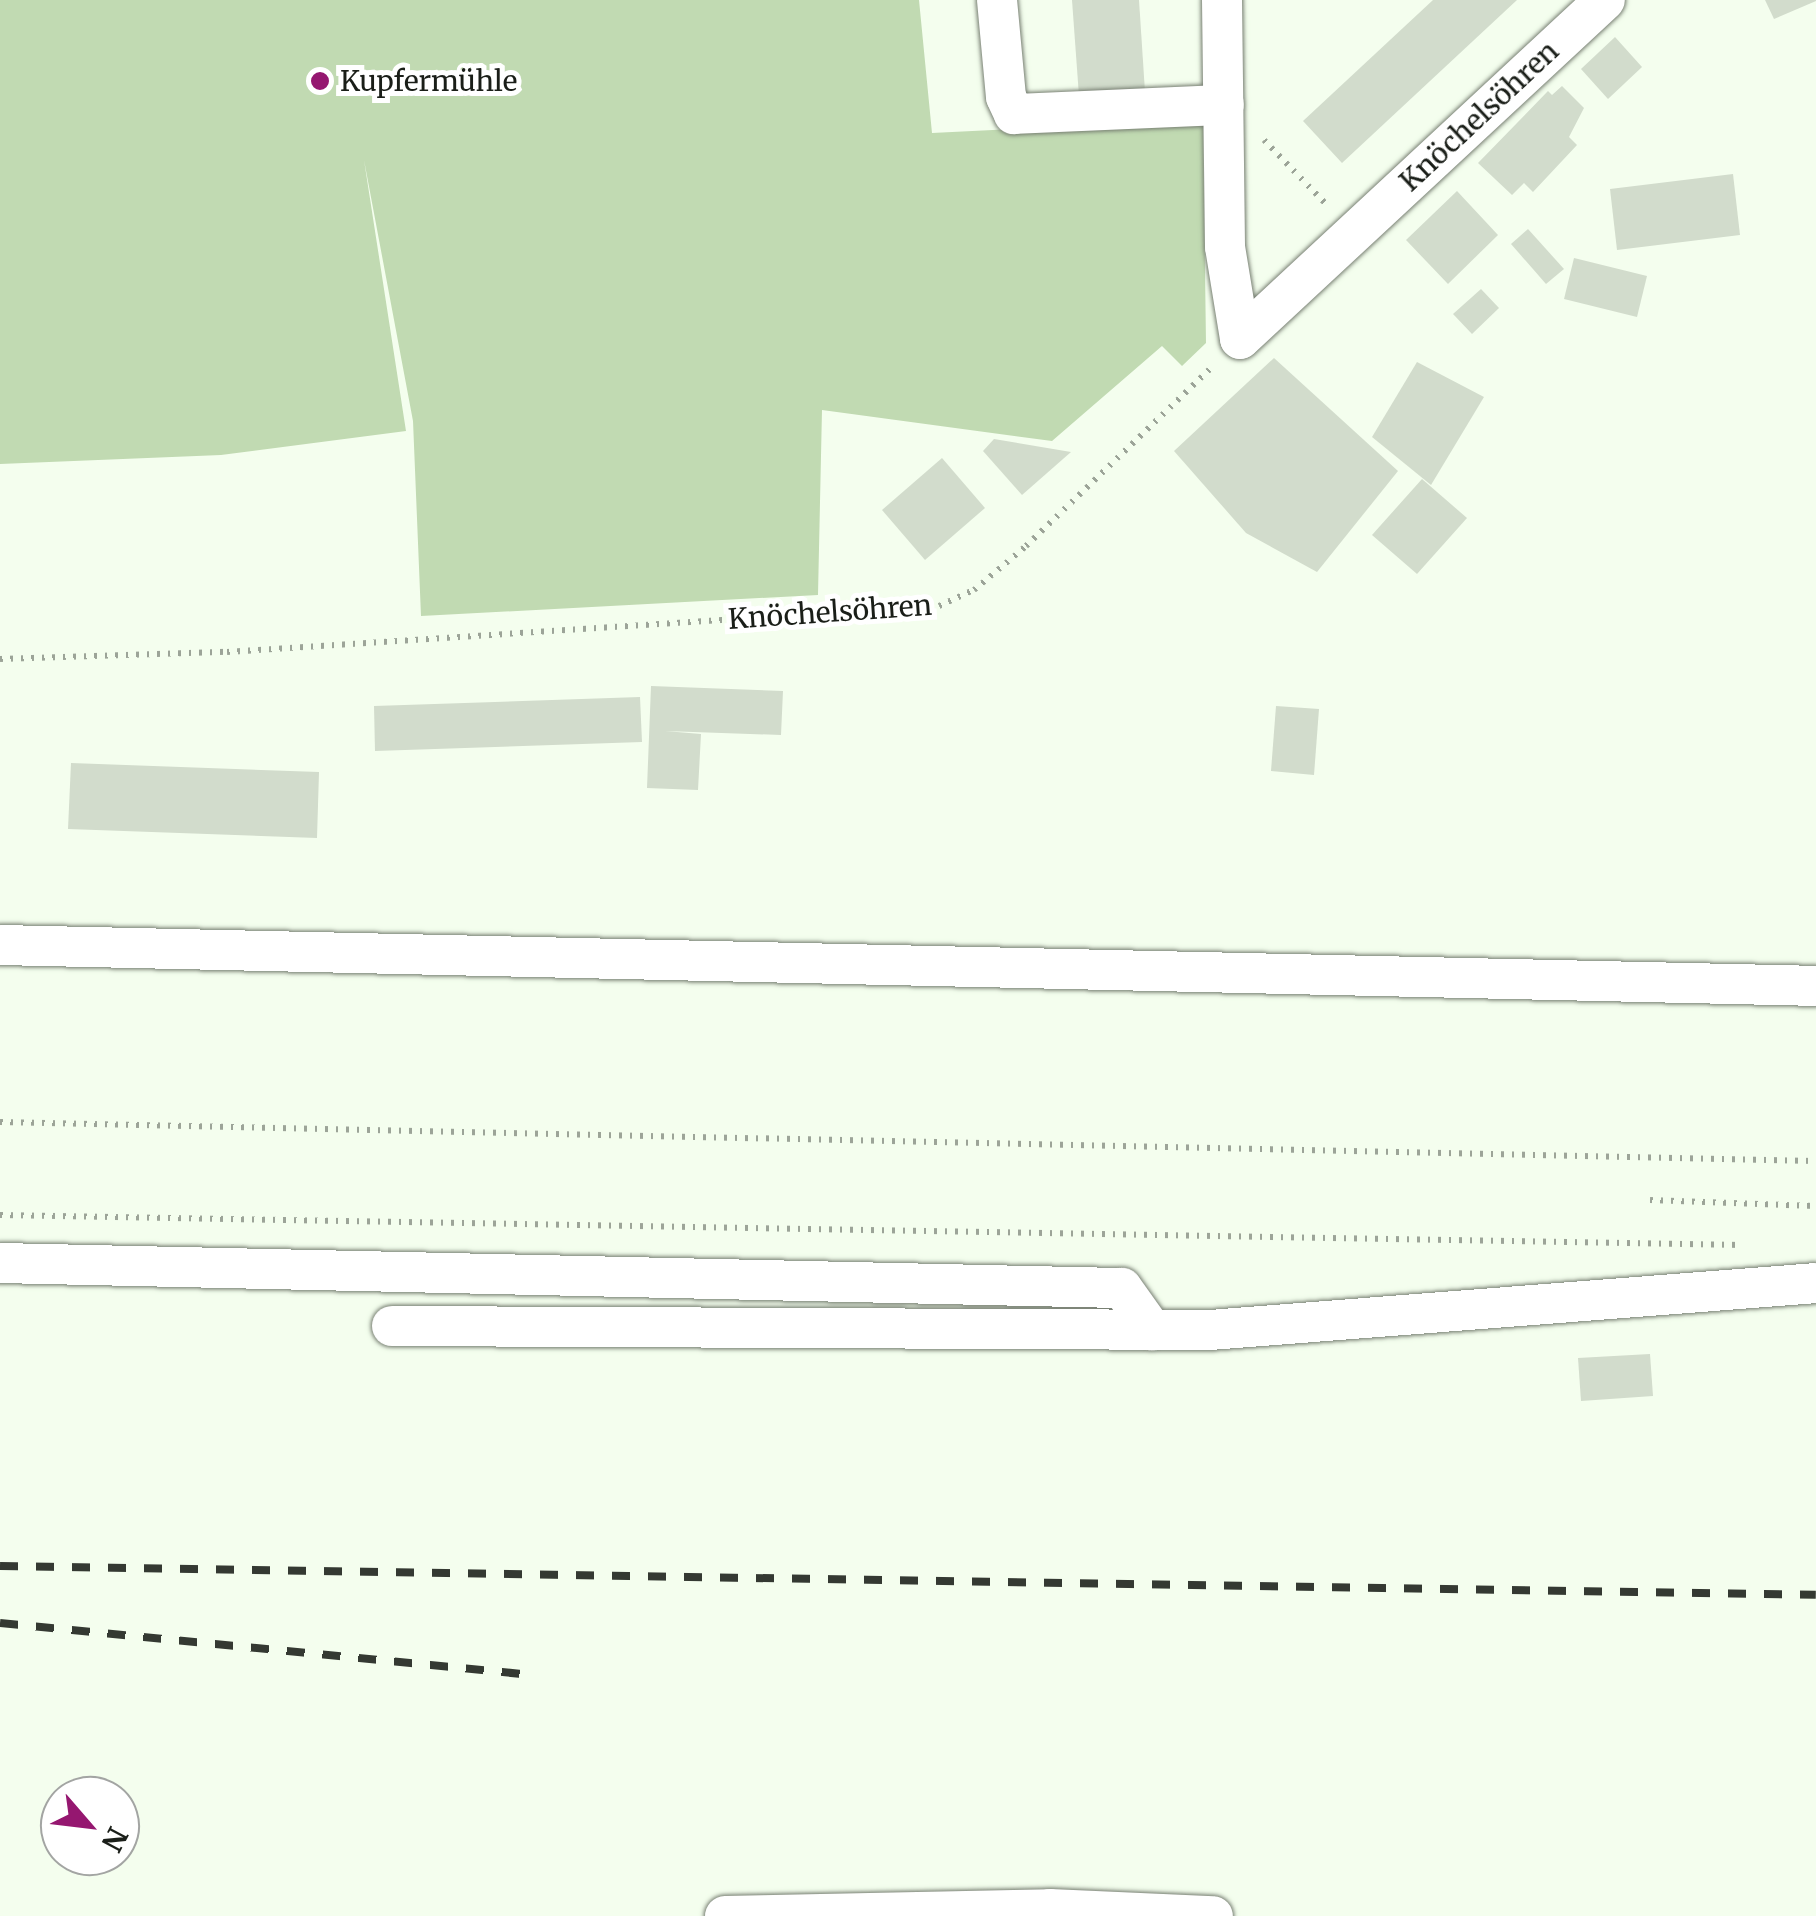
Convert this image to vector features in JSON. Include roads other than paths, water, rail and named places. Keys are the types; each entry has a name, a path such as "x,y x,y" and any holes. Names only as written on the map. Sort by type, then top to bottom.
{"street":[{"path":"997,0 1006,98 1014,114 1239,117 1222,0"},
{"name":"Knöchelsöhren","path":"1239,117 1226,247 1240,339 1605,0"},
{"path":"0,946 1816,986"},
{"path":"0,1263 1122,1288 1152,1330"},
{"path":"392,1326 1152,1330 1816,1283"},
{"path":"724,1916 1050,1910 1213,1916"}],"railway":[{"path":"0,1566 1816,1595"},
{"path":"0,1623 522,1674"}],"place":[{"name":"Kupfermühle","path":"320,81"}]}
